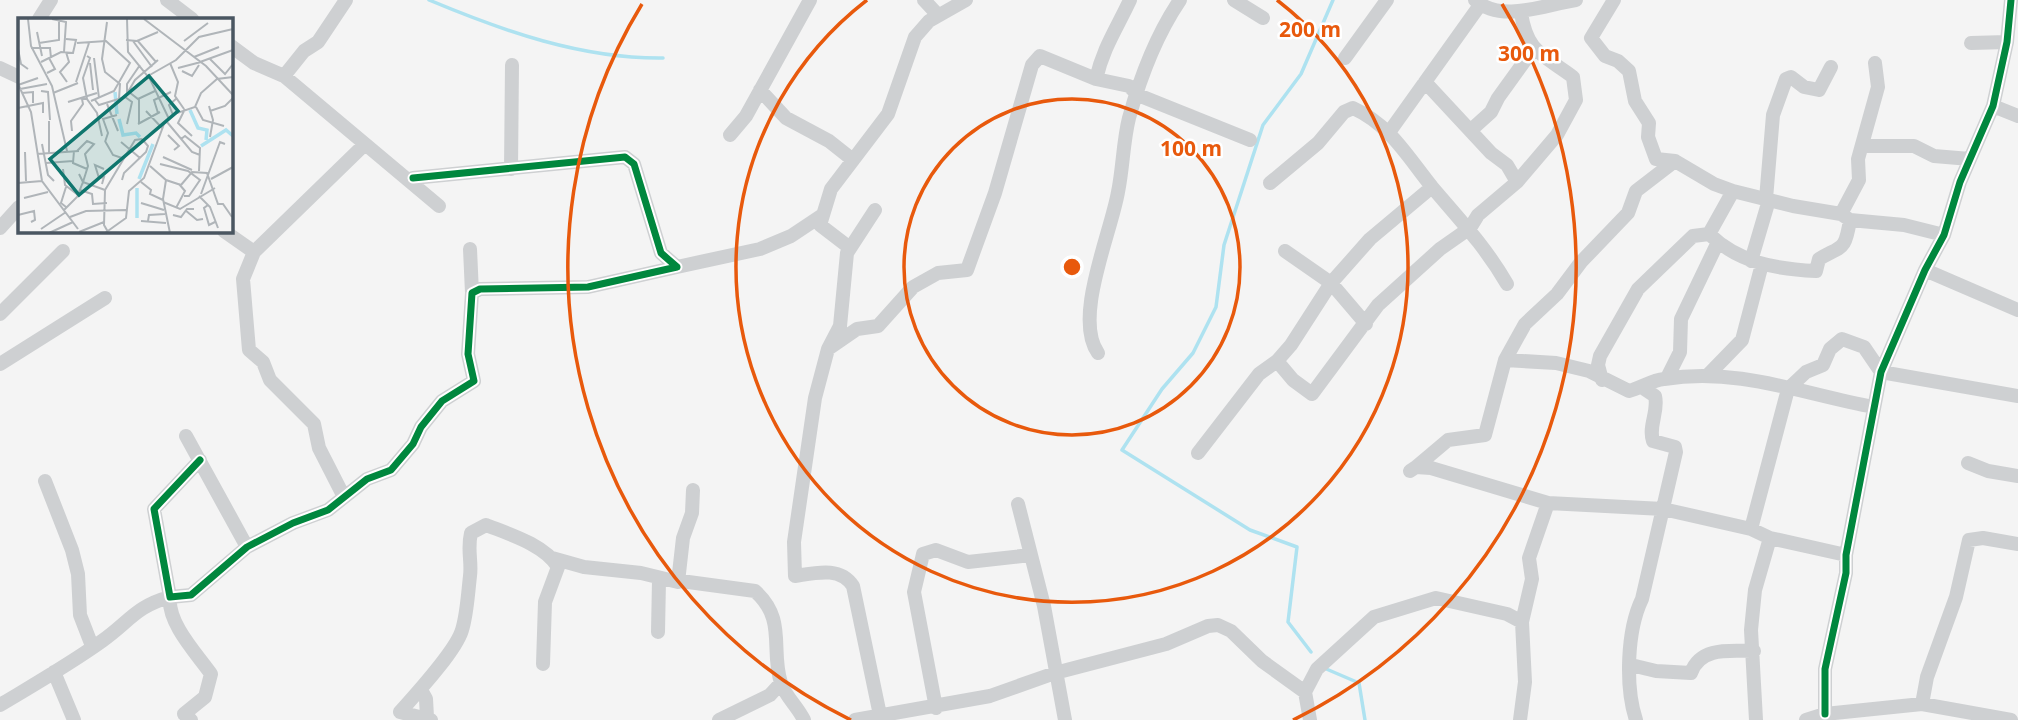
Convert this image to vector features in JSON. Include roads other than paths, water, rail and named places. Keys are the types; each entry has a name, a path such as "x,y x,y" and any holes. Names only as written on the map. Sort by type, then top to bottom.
{"street":[{"path":"40,18 51,0"},
{"path":"167,0 191,18"},
{"path":"284,76 304,51 317,41 346,0"},
{"path":"730,135 746,116 810,0"},
{"path":"924,0 937,15"},
{"path":"850,248 820,225 831,190 888,114 915,37 937,15 966,0"},
{"path":"1096,79 1103,49 1114,34 1129,0"},
{"path":"1098,353 1092,344 1091,313 1099,265 1118,194 1129,119 1166,20 1180,0"},
{"path":"1234,0 1263,18"},
{"path":"1345,58 1387,0"},
{"path":"1614,0 1591,38 1605,56 1618,61 1629,71 1635,101 1649,123 1648,137 1656,159 1675,161 1714,184 1733,191 1846,217 1904,225 1944,235"},
{"path":"1825,714 1825,669 1846,573 1846,555 1881,372 1925,270 1944,235 1970,159 1993,106 2007,42 2011,0"},
{"path":"1390,131 1478,2 1521,13 1567,1"},
{"path":"1277,361 1293,380 1312,394 1378,305 1470,228 1478,215 1517,182 1557,135 1576,100 1573,77 1534,48 1525,37 1521,13"},
{"path":"1971,43 2007,42"},
{"path":"233,47 254,62 284,76 363,146 439,206"},
{"path":"1471,130 1491,112 1534,48"},
{"path":"828,349 857,329 878,326 913,287 938,273 967,270 995,193 1032,65 1040,56 1096,79 1129,86 1138,95 1250,140"},
{"path":"1602,380 1598,365 1600,356 1638,289 1693,236 1713,238 1757,263 1816,271 1819,259 1835,253 1847,240 1846,217 1859,180 1858,159 1864,146 1878,88 1875,63"},
{"path":"511,169 512,65"},
{"path":"1708,375 1742,340 1768,200 1773,115 1786,79 1791,77 1804,87 1819,90 1830,67"},
{"path":"1425,82 1491,153 1507,165 1517,182"},
{"path":"760,90 786,118 829,141 853,160"},
{"path":"1993,106 2018,116"},
{"path":"1270,183 1318,143 1344,112 1353,108 1370,116 1390,131 1432,187 1470,228 1507,284"},
{"path":"344,497 319,449 314,424 270,380 263,362 249,350 243,279 254,252 363,146"},
{"path":"1864,146 1914,146 1934,156 1970,159"},
{"path":"413,177 625,157 634,164 661,253 677,267"},
{"path":"1675,161 1636,191 1628,213 1581,261 1557,294 1525,324 1505,360 1485,435 1448,440 1413,469 1548,503 1662,509 1751,528 1770,538 1846,555"},
{"path":"1198,453 1259,374 1277,361 1331,283 1370,239 1432,187"},
{"path":"1667,378 1680,352 1681,319 1733,191"},
{"path":"0,228 18,208"},
{"path":"874,210 847,253 839,327 828,349 805,452 794,542 794,576 821,571 848,578 853,586 880,715"},
{"path":"472,293 480,289 588,287 760,249 791,236 821,216"},
{"path":"227,233 254,252"},
{"path":"0,705 92,646 132,613 149,603 191,595 247,547 293,523 328,510 367,479 391,470 414,444 421,427 442,401 474,381 468,354 472,293 470,249"},
{"path":"0,314 63,251"},
{"path":"1285,251 1331,283 1366,324"},
{"path":"1925,270 2018,310"},
{"path":"0,365 105,298"},
{"path":"1751,528 1788,388 1806,372 1824,365 1830,348 1842,339 1864,347 1881,372 2018,396"},
{"path":"1505,360 1556,363 1589,371 1602,380 1629,391 1667,378 1708,375 1748,377 1874,407"},
{"path":"1636,720 1631,665 1635,614 1642,599 1676,453 1675,447 1653,441 1651,434 1657,405 1655,396 1643,388"},
{"path":"186,436 247,547"},
{"path":"184,718 205,697 211,674 184,637 169,606 170,597 154,509 200,460"},
{"path":"1968,463 1989,471 2018,476"},
{"path":"45,481 72,550 78,574 80,615 92,646"},
{"path":"681,581 677,572 683,538 692,513 693,490"},
{"path":"1520,720 1525,682 1522,622 1532,579 1530,558 1548,503"},
{"path":"1018,504 1044,606 1065,720"},
{"path":"421,690 426,699 429,718 400,712 421,690 441,660 451,655 462,629 471,574 467,551 471,533 486,525 517,537 552,558 584,567 641,573 659,580 755,591 772,612 777,634 781,683 804,720"},
{"path":"1756,720 1751,630 1755,590 1770,538"},
{"path":"1922,704 1927,677 1956,597 1969,540 1983,538 2018,544"},
{"path":"936,708 914,592 923,554 936,550 968,562 1031,555"},
{"path":"543,664 544,602 558,568 552,558"},
{"path":"658,632 659,580"},
{"path":"1310,720 1305,692 1317,669 1374,617 1436,598 1507,614 1522,622"},
{"path":"855,720 936,708 990,696 1055,673 1166,644 1208,626 1218,625 1231,631 1262,661 1305,692"},
{"path":"1631,665 1682,674 1691,673 1695,661 1704,655 1722,651 1754,652"},
{"path":"54,672 74,720"},
{"path":"719,720 770,695 781,683"},
{"path":"1806,720 1825,714 1922,704 2011,720"}],"waterway":[{"path":"429,0 543,41 603,54 663,58"},
{"path":"1311,652 1288,622 1297,547 1250,530 1122,450 1162,389 1193,353 1216,307 1224,245 1263,125 1301,74 1333,0"},
{"path":"1324,668 1359,683 1365,720"}]}
